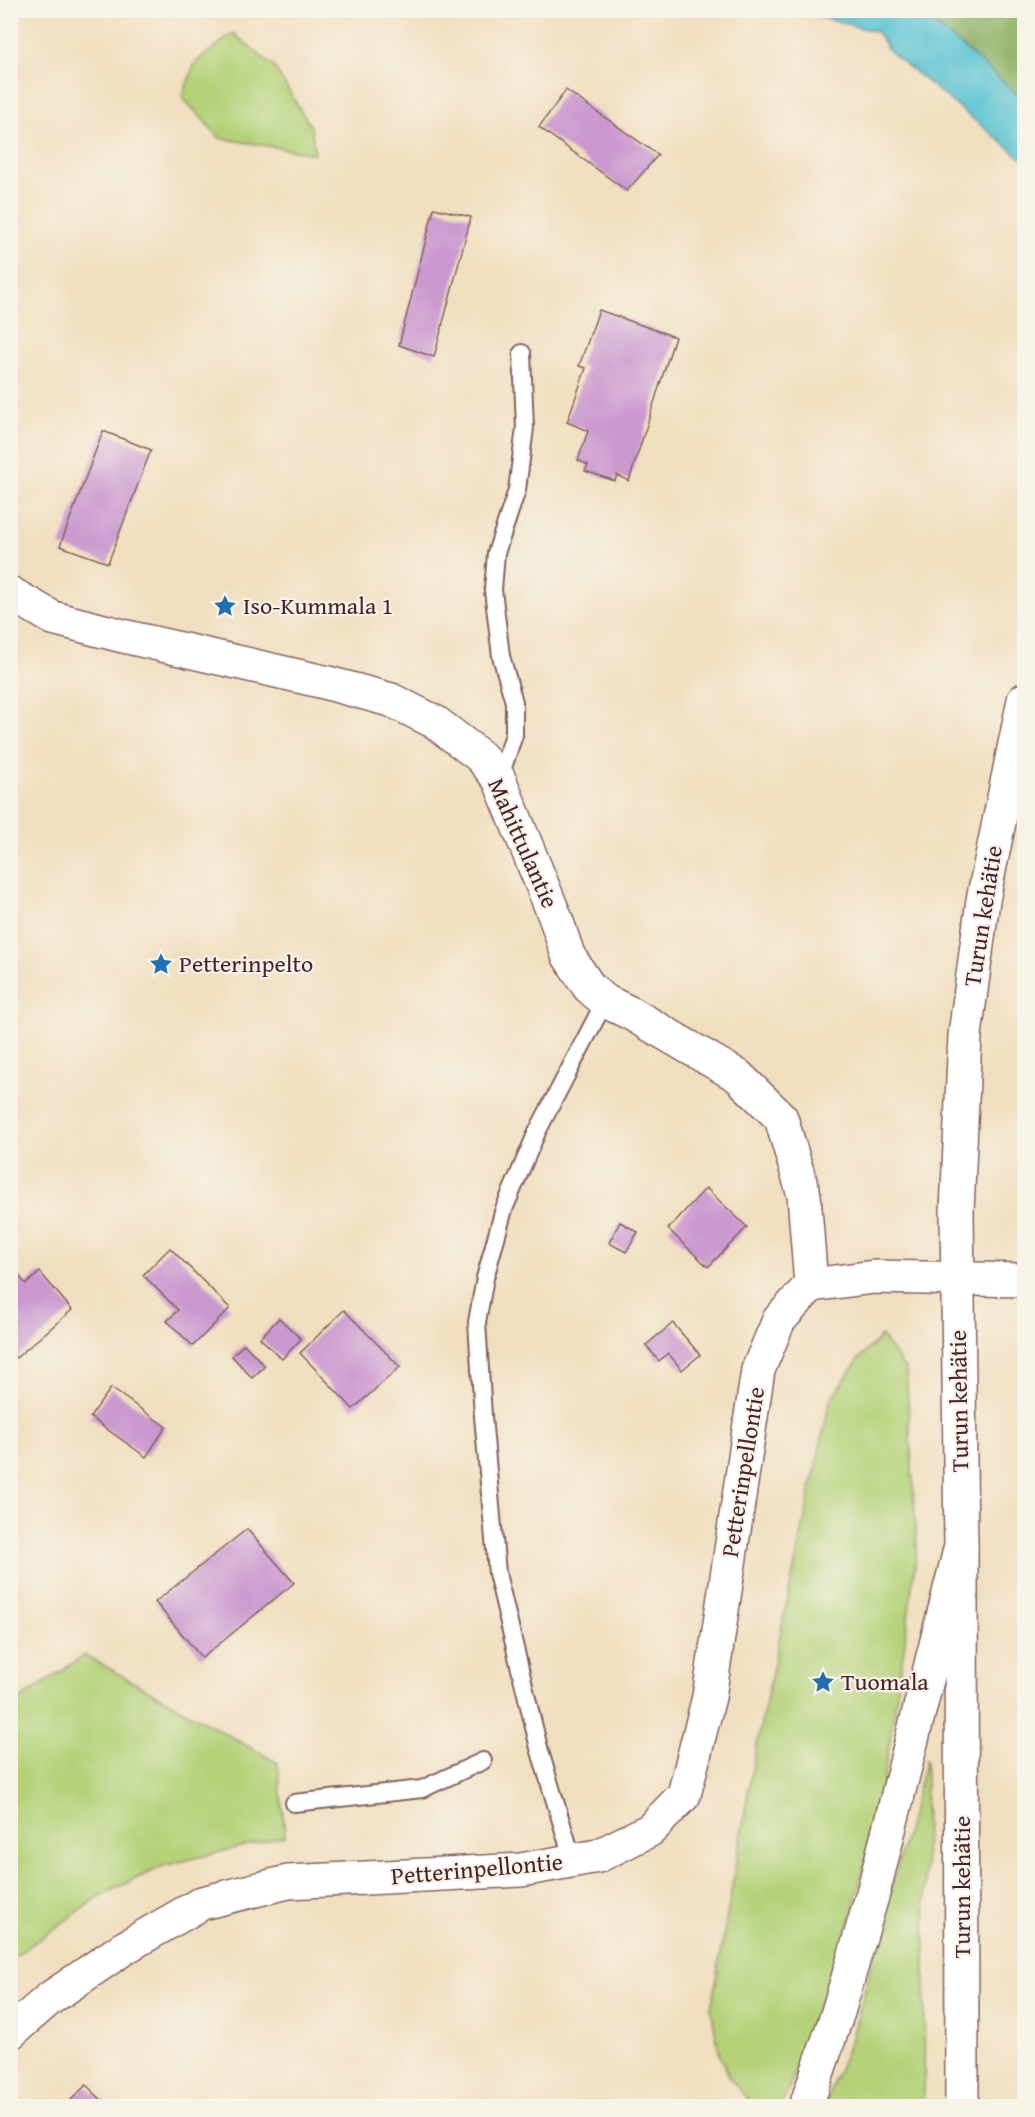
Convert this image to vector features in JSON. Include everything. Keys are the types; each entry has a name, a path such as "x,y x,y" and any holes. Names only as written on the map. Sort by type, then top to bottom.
{"main road":[{"name":"Mahittulantie","path":"10,593 53,618 324,681 391,700 435,722 481,757 500,779 568,955 589,987 605,1001 632,1014 738,1076 781,1118 804,1195 811,1285"},
{"name":"Turun kehätie","path":"962,2106 961,1546 957,1210 965,1035 983,900 1024,700"},
{"path":"811,1285 874,1277 1024,1280"},
{"name":"Petterinpellontie","path":"10,2033 49,1999 124,1948 202,1903 288,1882 520,1870 598,1856 650,1830 684,1795 709,1697 758,1370 779,1320 811,1285"},
{"path":"806,2106 838,2012 873,1893 961,1546"}],"lane":[{"path":"500,779 514,735 514,702 501,656 493,590 496,553 517,490 525,428 522,353"},
{"path":"573,1861 539,1748 498,1573 483,1416 477,1322 485,1278 504,1209 537,1132 605,1001"},
{"path":"294,1803 422,1789 483,1761"}],"green space":[{"path":"916,11 1024,11 1024,100 955,40"},
{"path":"233,33 274,67 311,127 315,154 220,138 182,97 195,63"},
{"path":"881,1336 906,1370 917,1549 879,1810 850,1920 801,2059 781,2106 753,2106 730,2078 720,2056 711,2009 755,1753 830,1400 859,1359"},
{"path":"85,1655 278,1763 285,1836 163,1866 103,1894 11,1959 11,1706"},
{"path":"926,1759 924,2106 824,2106 853,2034"}],"water":[{"path":"801,11 916,11 955,40 1024,100 1024,160 890,52 877,32"}],"building":[{"path":"566,90 658,155 627,191 539,127"},
{"path":"434,208 471,217 434,357 399,345"},
{"path":"599,310 675,337 629,481 617,475 615,481 585,471 588,465 578,460 588,431 567,422 586,368 579,366"},
{"path":"103,431 151,450 108,563 60,546"},
{"path":"706,1188 747,1227 708,1267 668,1229"},
{"path":"620,1222 638,1232 626,1252 609,1243"},
{"path":"170,1248 230,1308 193,1346 167,1321 178,1310 143,1275"},
{"path":"10,1266 26,1284 40,1272 72,1310 16,1358 10,1351"},
{"path":"344,1310 400,1367 353,1409 300,1353"},
{"path":"279,1318 301,1339 282,1359 260,1338"},
{"path":"673,1323 700,1355 682,1370 668,1353 659,1361 646,1345"},
{"path":"244,1344 265,1366 252,1378 232,1356"},
{"path":"111,1388 166,1427 146,1457 90,1417"},
{"path":"247,1529 294,1583 202,1658 155,1602"},
{"path":"86,2085 108,2106 65,2106"}],"place":[{"name":"Iso-Kummala 1","path":"225,606"},
{"name":"Petterinpelto","path":"161,964"},
{"name":"Tuomala","path":"823,1682"}]}
